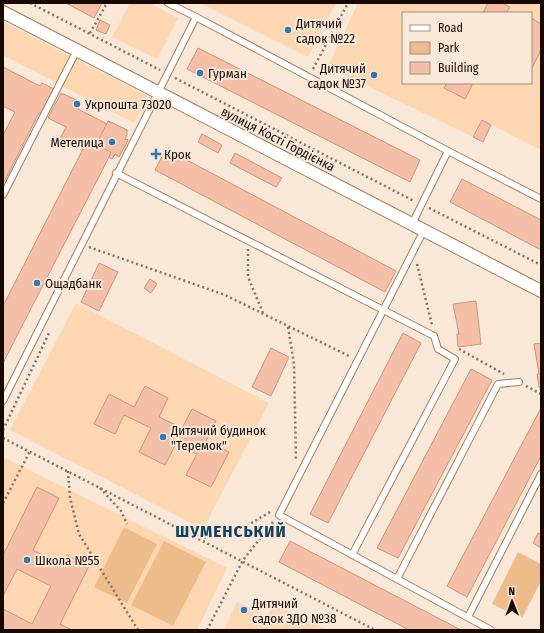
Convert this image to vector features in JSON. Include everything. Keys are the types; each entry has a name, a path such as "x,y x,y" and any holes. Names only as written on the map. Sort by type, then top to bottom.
{"street":[{"name":"вулиця Кості Гордієнка","path":"4,14 77,50 541,291"}],"lane":[{"path":"168,3 541,199"},
{"path":"3,401 116,173 196,17"},
{"path":"3,196 77,50"},
{"path":"412,224 448,151"},
{"path":"116,173 434,336 438,349 455,359 352,555"},
{"path":"424,230 279,515 491,630"},
{"path":"398,579 498,384 519,382"},
{"path":"468,617 541,474"}],"path":[{"path":"30,3 541,266"},
{"path":"90,33 107,3"},
{"path":"309,77 348,3"},
{"path":"248,241 248,277 263,314"},
{"path":"81,244 225,295 357,361"},
{"path":"414,250 434,336"},
{"path":"288,326 294,364 296,481"},
{"path":"454,347 541,394"},
{"path":"3,438 243,560 375,630"},
{"path":"3,503 30,451"},
{"path":"68,471 70,498 79,534 138,630"},
{"path":"98,486 121,511 127,524"},
{"path":"197,537 214,538 234,532 284,505"},
{"path":"207,630 243,560 279,515"}],"shaded area":[{"path":"130,3 149,3 178,18 157,59 112,37"},
{"name":"Дитячий садок №22","path":"200,3 336,3 308,57"},
{"name":"Дитячий садок №37","path":"358,3 541,3 541,150 482,120 473,137 328,67"},
{"path":"3,22 148,96 134,123 3,55"},
{"path":"76,303 269,403 203,529 10,430"},
{"path":"5,458 227,568 197,630 3,630 3,461"},
{"name":"Дитячий садок ЗДО №38","path":"237,602 267,616 273,604 328,630 224,630"}],"green space":[{"path":"124,527 157,544 127,603 94,587"},
{"path":"164,541 206,562 173,626 131,605"},
{"path":"518,552 541,564 541,581 522,618 492,604"}],"building":[{"path":"66,3 102,3 94,18"},
{"path":"488,3 502,3 510,7 507,12 484,12"},
{"path":"532,19 541,24 541,50 532,68"},
{"path":"100,20 110,25 106,34 96,30"},
{"path":"198,48 420,160 410,182 187,69"},
{"path":"3,67 40,86 42,83 54,89 41,114 39,113 3,184 3,135 15,112 3,106"},
{"path":"446,84 472,84 465,99 444,88"},
{"path":"61,93 81,102 78,109 107,124 108,121 127,130 125,139 128,140 119,157 115,154 112,159 109,157 3,363 3,306 83,149 61,137 66,127 48,118"},
{"path":"482,120 491,125 483,142 473,137"},
{"name":"Метелица","path":"108,121 127,130 125,139 128,140 119,157 115,154 112,159 109,157 111,152 96,145"},
{"path":"202,134 222,145 218,153 198,142"},
{"path":"166,149 396,271 385,292 155,170"},
{"path":"235,153 282,178 276,187 230,163"},
{"path":"462,179 541,220 541,250 450,202"},
{"path":"99,263 118,272 99,311 81,302"},
{"path":"150,279 157,284 151,293 144,288"},
{"path":"476,301 481,344 458,347 457,334 459,334 453,304"},
{"path":"403,333 421,343 328,523 310,514"},
{"path":"541,343 541,387 539,387 537,374 539,374 534,344"},
{"path":"271,348 289,357 271,396 252,387"},
{"path":"471,369 492,380 398,558 377,548"},
{"path":"145,386 168,398 159,417 182,428 192,409 216,421 206,441 229,452 211,487 186,475 197,454 176,444 165,465 139,452 151,428 124,415 115,434 94,424 109,394 134,407"},
{"path":"541,408 541,456 467,597 447,586"},
{"name":"Школа №55","path":"37,487 59,498 33,550 62,565 67,555 89,566 60,624 72,630 3,630 3,609 32,624 51,586 17,569 3,596 3,555"},
{"path":"538,533 541,534 541,548 533,543"},
{"path":"290,541 461,630 409,630 279,562"}],"place":[{"name":"Дитячий садок №22","path":"288,30"},
{"name":"Гурман","path":"200,73"},
{"name":"Дитячий садок №37","path":"374,75"},
{"name":"Укрпошта 73020","path":"77,104"},
{"name":"Метелица","path":"112,142"},
{"name":"Крок","path":"156,154"},
{"name":"Ощадбанк","path":"37,283"},
{"name":"Дитячий будинок \"Теремок\"","path":"163,437"},
{"name":"Школа №55","path":"27,560"},
{"name":"Дитячий садок ЗДО №38","path":"244,610"}],"district":[{"name":"ШУМЕНСЬКИЙ","path":"231,531"}]}
